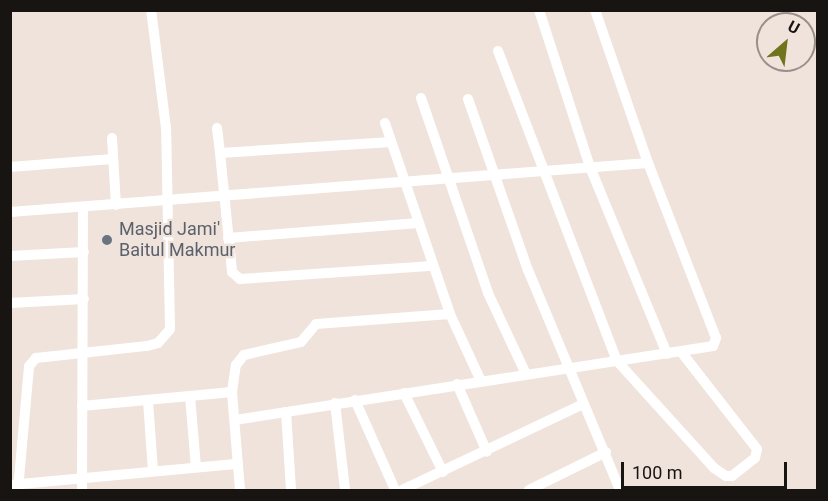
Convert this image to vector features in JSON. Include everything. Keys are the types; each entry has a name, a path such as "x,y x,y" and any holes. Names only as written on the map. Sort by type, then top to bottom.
{"street":[{"path":"151,10 166,128 170,329 166,336 147,346 44,356 29,366 16,486 82,477 238,464"},
{"path":"539,10 590,167 666,354"},
{"path":"235,420 480,379 682,353 713,346 716,338 648,163 595,10"},
{"path":"498,51 617,361 714,468 726,476 732,476 754,458 757,449 682,353"},
{"path":"421,98 451,178 488,293 525,374"},
{"path":"468,99 528,270 620,490"},
{"path":"385,123 450,314 480,379"},
{"path":"217,128 232,272 240,279 433,266"},
{"path":"112,138 116,205"},
{"path":"220,153 391,142"},
{"path":"10,168 113,159"},
{"path":"10,212 648,163"},
{"path":"82,490 83,207"},
{"path":"228,238 418,223"},
{"path":"10,256 84,252"},
{"path":"10,303 84,298"},
{"path":"240,490 232,392 236,365 244,355 301,342 312,325 450,314"},
{"path":"456,384 488,452"},
{"path":"82,406 232,392"},
{"path":"405,393 443,472"},
{"path":"190,396 196,467"},
{"path":"355,400 394,490"},
{"path":"148,401 153,471"},
{"path":"335,403 345,490"},
{"path":"402,490 488,452 583,404"},
{"path":"286,411 291,490"},
{"path":"529,490 606,452"}],"place":[{"name":"Masjid Jami' Baitul Makmur","path":"107,240"}]}
